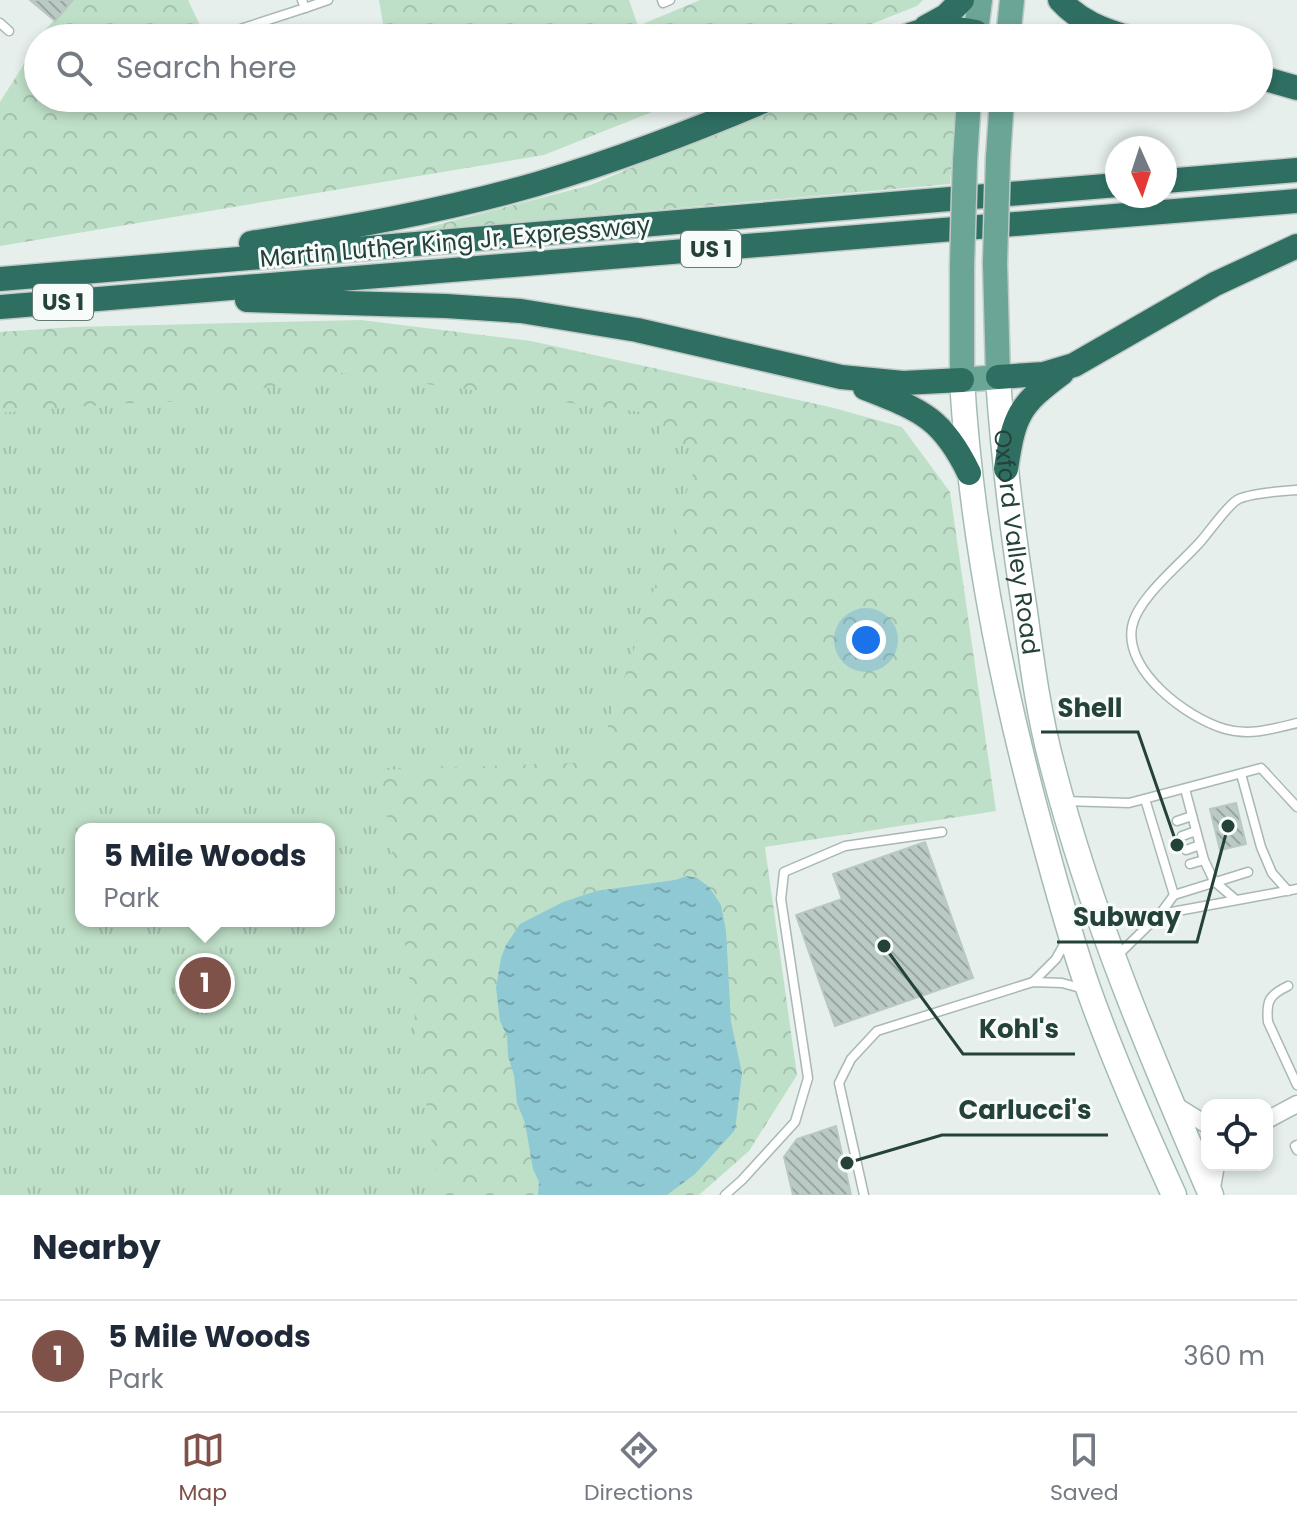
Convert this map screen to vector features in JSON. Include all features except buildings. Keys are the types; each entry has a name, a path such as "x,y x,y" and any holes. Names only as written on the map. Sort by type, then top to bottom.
{"highway":[{"path":"931,24 946,16 962,0"},
{"path":"1060,0 1090,24"},
{"path":"1273,82 1297,90"},
{"path":"1273,88 1297,90"},
{"path":"40,275 341,229 484,198 636,152 736,112"},
{"path":"1177,180 1297,170"},
{"name":"Martin Luther King Jr. Expressway","path":"0,279 1105,186"},
{"name":"Martin Luther King Jr. Expressway","path":"0,307 1297,201"},
{"path":"1006,469 1012,433 1023,408 1040,390 1074,365 1215,284 1297,246"},
{"path":"125,297 521,311 637,330 841,377 903,383 962,380"},
{"path":"998,377 1044,374 1074,365"},
{"path":"841,377 923,413 954,444 969,473"}],"main road":[{"path":"977,24 980,0"},
{"path":"1009,24 1012,0"},
{"name":"Oxford Valley Road","path":"968,112 962,266 962,380 969,473 983,574 1002,673 1070,934 1127,1090 1174,1195"},
{"name":"Oxford Valley Road","path":"1001,112 995,263 998,377 1006,469 1033,668 1052,767 1086,881 1114,959 1211,1195"},
{"path":"962,380 998,377"}],"street":[{"path":"1171,1103 1201,1121"},
{"path":"1273,1117 1292,1106"},
{"path":"1211,1195 1215,1171"}],"lane":[{"path":"251,24 304,4 328,0"},
{"path":"662,0 663,3 670,0"},
{"path":"0,23 9,31"},
{"path":"1297,490 1238,499 1153,591 1132,627 1134,653 1148,676 1169,697 1192,713 1225,729 1254,733 1297,723"},
{"path":"1063,801 1129,803 1261,768 1297,807"},
{"path":"1241,774 1261,847 1272,873 1292,890"},
{"path":"1185,789 1204,860 1214,881 1236,900"},
{"path":"1145,799 1163,841 1162,857 1172,870 1174,895"},
{"path":"1177,821 1192,816"},
{"path":"1182,836 1196,831"},
{"path":"725,1195 795,1122 808,1078 781,899 784,872 845,846 942,832"},
{"path":"1186,850 1200,845"},
{"path":"1162,857 1172,854"},
{"path":"1190,864 1204,860"},
{"path":"1114,959 1160,914 1174,895 1248,872"},
{"path":"1160,914 1292,890"},
{"path":"1033,982 1056,959 1070,934"},
{"path":"864,1195 839,1083 851,1059 877,1031 1033,982 1062,983 1089,991"},
{"path":"1288,986 1270,997 1267,1012 1268,1022 1293,1068 1297,1085"}],"green space":[{"path":"73,0 188,0 199,24 51,24"},
{"path":"379,0 629,0 637,24 383,24"},
{"path":"700,0 923,0 917,6 871,24 643,24"},
{"path":"24,64 24,112 652,112 544,155 0,246 0,102"},
{"path":"761,112 955,112 950,184 410,232 591,185"},
{"path":"361,320 531,341 834,408 902,427 950,492 996,811 765,847 797,1075 749,1151 699,1195 0,1195 0,332 74,327"},
{"path":"342,373 664,415 659,440 701,449 596,762 381,770 439,1195 0,1195 0,413 196,401"}],"water":[{"path":"687,876 697,878 709,887 721,905 726,931 731,1022 742,1073 735,1130 695,1174 667,1195 538,1195 539,1182 517,1103 507,1036 500,1021 496,988 506,945 520,924 563,902 596,891"}],"place":[{"name":"Subway","path":"1228,826"},
{"name":"Shell","path":"1177,845"},
{"name":"Kohl's","path":"884,946"},
{"name":"5 Mile Woods","path":"205,983"},
{"name":"Carlucci's","path":"847,1163"}]}
